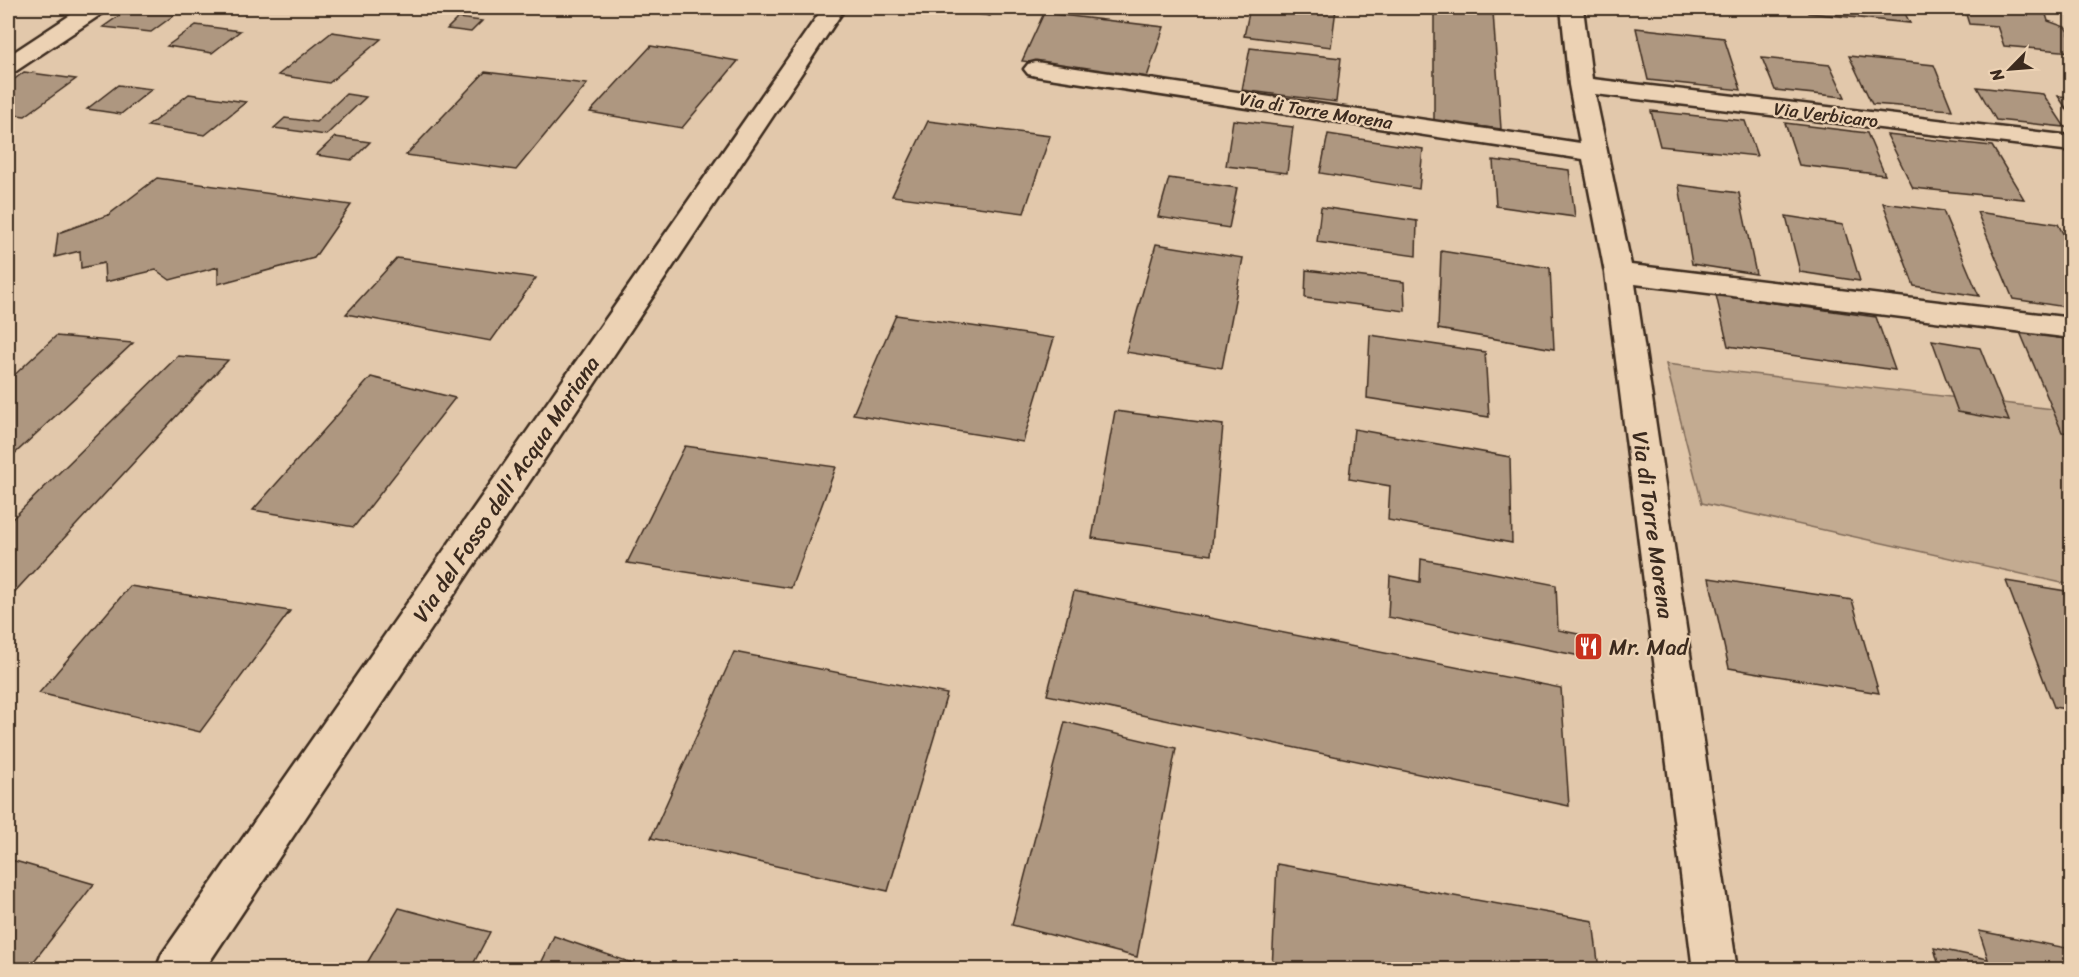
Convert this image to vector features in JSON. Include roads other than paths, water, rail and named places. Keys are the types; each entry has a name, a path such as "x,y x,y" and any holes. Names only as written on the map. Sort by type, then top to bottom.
{"street":[{"path":"8,66 95,8"},
{"name":"Via del Fosso dell'Acqua Mariana","path":"178,969 834,8"},
{"name":"Via di Torre Morena","path":"1572,8 1581,86 1619,273 1715,969"},
{"name":"Via di Torre Morena","path":"1036,69 1596,153"},
{"name":"Via Verbicaro","path":"1581,86 2072,144"},
{"path":"1619,273 2072,328"}],"place":[{"name":"Mr. Mad","path":"1588,647"}]}
